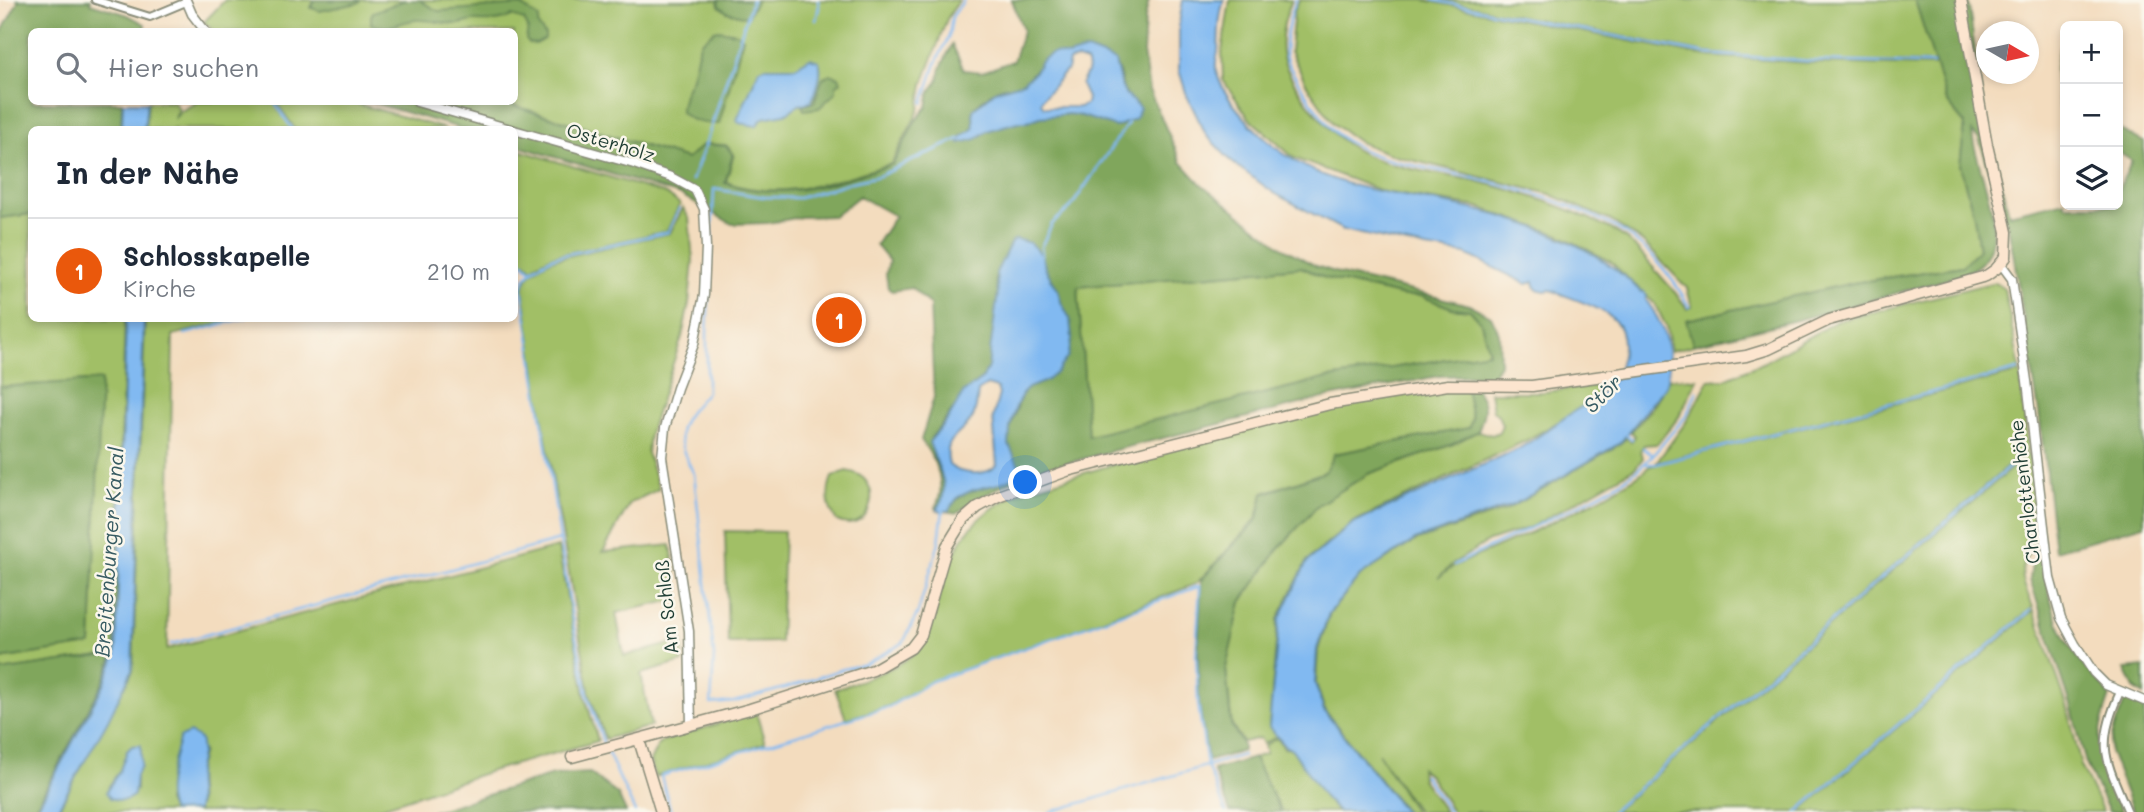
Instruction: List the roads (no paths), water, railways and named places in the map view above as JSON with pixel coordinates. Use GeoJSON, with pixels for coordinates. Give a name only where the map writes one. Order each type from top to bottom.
{"type":"FeatureCollection","features":[{"type":"Feature","properties":{"kind":"main road"},"geometry":{"type":"LineString","coordinates":[[572,757],[856,676],[897,658],[917,643],[921,635],[947,546],[956,528],[972,512],[998,496],[1067,471],[1330,404],[1448,384],[1532,386],[1675,368],[1756,354],[1829,320],[1986,276],[2001,264],[2007,254],[2007,232],[1987,145],[1961,0]]}},
{"type":"Feature","properties":{"kind":"main road"},"geometry":{"type":"LineString","coordinates":[[639,740],[661,812]]}},
{"type":"Feature","properties":{"kind":"street"},"geometry":{"type":"LineString","coordinates":[[95,0],[150,17],[186,1],[203,28]]}},
{"type":"Feature","properties":{"kind":"street","name":"Osterholz"},"geometry":{"type":"LineString","coordinates":[[427,105],[500,126]]}},
{"type":"Feature","properties":{"kind":"street","name":"Osterholz"},"geometry":{"type":"LineString","coordinates":[[518,131],[635,164],[671,177],[695,190]]}},
{"type":"Feature","properties":{"kind":"street","name":"Am Schloß"},"geometry":{"type":"LineString","coordinates":[[691,725],[689,631],[662,457],[666,428],[677,388],[694,344],[704,295],[704,209],[695,190]]}},
{"type":"Feature","properties":{"kind":"street","name":"Charlottenhöhe"},"geometry":{"type":"LineString","coordinates":[[2001,264],[2012,279],[2050,578],[2061,618],[2094,673],[2105,685],[2144,701]]}},
{"type":"Feature","properties":{"kind":"street"},"geometry":{"type":"LineString","coordinates":[[2122,693],[2107,730],[2104,746],[2106,761],[2128,812]]}},
{"type":"Feature","properties":{"kind":"water","name":"Stör"},"geometry":{"type":"Polygon","coordinates":[[[1183,0],[1224,0],[1217,74],[1238,110],[1267,141],[1297,162],[1329,177],[1362,188],[1507,218],[1579,246],[1612,267],[1647,295],[1646,300],[1658,319],[1666,340],[1669,363],[1666,386],[1620,443],[1513,505],[1415,540],[1360,576],[1329,613],[1317,649],[1315,683],[1324,711],[1405,812],[1338,812],[1324,797],[1292,749],[1286,747],[1269,727],[1279,620],[1307,562],[1353,523],[1518,449],[1600,395],[1619,367],[1622,337],[1614,320],[1601,311],[1551,290],[1536,289],[1534,282],[1527,284],[1466,254],[1343,230],[1274,193],[1233,163],[1206,135],[1187,96],[1179,70],[1179,23],[1183,0]]]}},
{"type":"Feature","properties":{"kind":"water"},"geometry":{"type":"Polygon","coordinates":[[[1087,50],[1115,61],[1125,94],[1140,108],[1135,119],[1116,127],[1069,114],[1040,117],[987,131],[976,139],[960,143],[959,139],[973,128],[973,110],[995,91],[1023,82],[1034,73],[1041,61],[1051,54],[1068,56],[1087,50]],[[1077,59],[1069,61],[1067,70],[1042,99],[1044,107],[1081,107],[1086,104],[1087,98],[1081,85],[1087,71],[1086,62],[1077,59]]]}},
{"type":"Feature","properties":{"kind":"water"},"geometry":{"type":"Polygon","coordinates":[[[810,58],[819,61],[820,71],[811,102],[799,105],[785,114],[763,118],[756,126],[739,123],[737,120],[759,70],[764,67],[795,67],[810,58]]]}},
{"type":"Feature","properties":{"kind":"water"},"geometry":{"type":"Polygon","coordinates":[[[123,105],[147,105],[144,126],[122,126],[123,105]]]}},
{"type":"Feature","properties":{"kind":"water"},"geometry":{"type":"Polygon","coordinates":[[[1016,239],[1030,243],[1042,255],[1045,268],[1070,319],[1072,339],[1068,356],[1057,372],[1046,381],[1028,388],[1016,406],[1009,445],[1019,466],[1018,470],[1011,478],[998,484],[958,497],[948,511],[937,510],[942,501],[944,484],[929,442],[948,419],[964,392],[983,378],[988,367],[998,293],[996,273],[1011,242],[1016,239]],[[987,385],[978,391],[972,419],[950,443],[949,465],[954,468],[967,473],[980,473],[997,465],[993,417],[999,394],[997,388],[987,385]]]}},
{"type":"Feature","properties":{"kind":"water"},"geometry":{"type":"Polygon","coordinates":[[[126,322],[144,322],[132,671],[108,720],[56,812],[35,812],[104,684],[116,654],[126,322]]]}},
{"type":"Feature","properties":{"kind":"water"},"geometry":{"type":"Polygon","coordinates":[[[190,733],[200,739],[201,745],[197,811],[172,812],[168,795],[170,775],[180,737],[190,733]]]}},
{"type":"Feature","properties":{"kind":"water"},"geometry":{"type":"Polygon","coordinates":[[[141,745],[141,766],[136,775],[134,795],[123,800],[110,798],[106,792],[120,770],[127,751],[132,746],[141,745]]]}},
{"type":"Feature","properties":{"kind":"waterway"},"geometry":{"type":"LineString","coordinates":[[692,180],[752,0]]}},
{"type":"Feature","properties":{"kind":"waterway"},"geometry":{"type":"LineString","coordinates":[[816,20],[818,0]]}},
{"type":"Feature","properties":{"kind":"waterway"},"geometry":{"type":"LineString","coordinates":[[923,103],[936,63],[949,36],[952,17],[964,0]]}},
{"type":"Feature","properties":{"kind":"waterway"},"geometry":{"type":"LineString","coordinates":[[1296,0],[1287,32],[1287,60],[1306,94],[1338,135],[1365,151],[1389,159],[1513,188],[1594,216],[1625,233],[1646,250],[1666,272],[1689,307]]}},
{"type":"Feature","properties":{"kind":"waterway"},"geometry":{"type":"LineString","coordinates":[[1433,0],[1706,54],[1811,61],[1933,64]]}},
{"type":"Feature","properties":{"kind":"waterway"},"geometry":{"type":"LineString","coordinates":[[276,105],[290,126]]}},
{"type":"Feature","properties":{"kind":"waterway"},"geometry":{"type":"LineString","coordinates":[[1042,255],[1041,247],[1052,224],[1071,207],[1128,123]]}},
{"type":"Feature","properties":{"kind":"waterway"},"geometry":{"type":"LineString","coordinates":[[943,510],[939,542],[918,612],[903,643],[865,664],[734,702],[711,704],[714,656],[694,474],[680,438],[683,422],[707,392],[714,189],[764,197],[799,198],[879,176],[959,139]]}},
{"type":"Feature","properties":{"kind":"waterway"},"geometry":{"type":"LineString","coordinates":[[604,745],[588,696],[572,618],[522,289],[529,273],[554,257],[668,232],[679,209]]}},
{"type":"Feature","properties":{"kind":"waterway"},"geometry":{"type":"LineString","coordinates":[[518,264],[524,263],[532,271]]}},
{"type":"Feature","properties":{"kind":"waterway"},"geometry":{"type":"LineString","coordinates":[[185,334],[231,322]]}},
{"type":"Feature","properties":{"kind":"waterway"},"geometry":{"type":"LineString","coordinates":[[1646,464],[1656,464],[2018,370]]}},
{"type":"Feature","properties":{"kind":"waterway"},"geometry":{"type":"LineString","coordinates":[[1643,448],[1653,455],[1686,416],[1697,391]]}},
{"type":"Feature","properties":{"kind":"waterway"},"geometry":{"type":"LineString","coordinates":[[1624,432],[1632,439]]}},
{"type":"Feature","properties":{"kind":"waterway"},"geometry":{"type":"LineString","coordinates":[[1454,565],[1611,488],[1653,455]]}},
{"type":"Feature","properties":{"kind":"waterway"},"geometry":{"type":"LineString","coordinates":[[1611,812],[2013,464]]}},
{"type":"Feature","properties":{"kind":"waterway"},"geometry":{"type":"LineString","coordinates":[[171,644],[560,540]]}},
{"type":"Feature","properties":{"kind":"waterway"},"geometry":{"type":"LineString","coordinates":[[671,812],[661,776],[889,707],[932,681],[1200,586],[1196,655],[1198,704],[1207,766],[1226,812]]}},
{"type":"Feature","properties":{"kind":"waterway"},"geometry":{"type":"LineString","coordinates":[[1797,812],[2031,610]]}},
{"type":"Feature","properties":{"kind":"waterway"},"geometry":{"type":"LineString","coordinates":[[607,751],[635,812]]}},
{"type":"Feature","properties":{"kind":"waterway"},"geometry":{"type":"LineString","coordinates":[[1050,812],[1243,755]]}},
{"type":"Feature","properties":{"kind":"waterway"},"geometry":{"type":"LineString","coordinates":[[1424,775],[1449,812]]}},
{"type":"Feature","properties":{"kind":"place","name":"Schlosskapelle"},"geometry":{"type":"Point","coordinates":[839,320]}},
{"type":"Feature","properties":{"kind":"water label","name":"Breitenburger Kanal"},"geometry":{"type":"Point","coordinates":[108,552]}}]}
